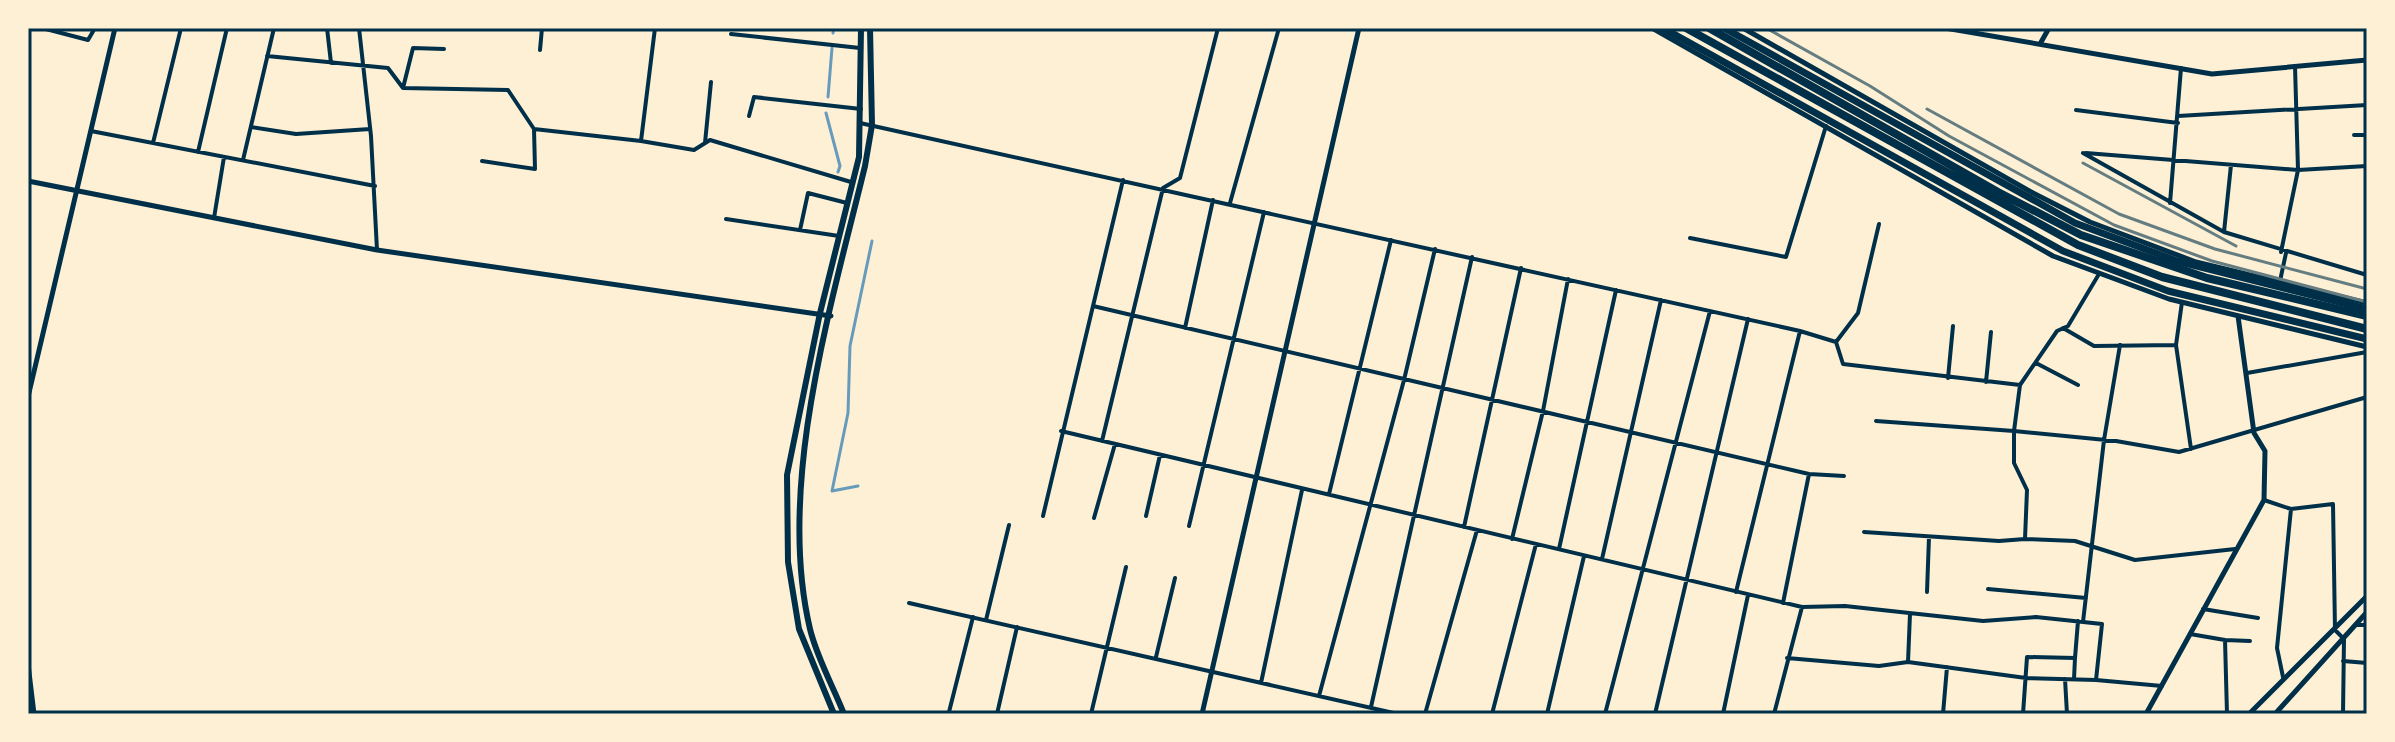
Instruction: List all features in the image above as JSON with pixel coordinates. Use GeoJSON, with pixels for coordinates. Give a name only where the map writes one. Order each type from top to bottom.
{"type":"FeatureCollection","features":[{"type":"Feature","properties":{"kind":"highway"},"geometry":{"type":"LineString","coordinates":[[1663,28],[2063,251],[2168,291],[2367,339]]}},
{"type":"Feature","properties":{"kind":"highway"},"geometry":{"type":"LineString","coordinates":[[1686,28],[2078,245],[2162,277],[2367,329]]}},
{"type":"Feature","properties":{"kind":"highway"},"geometry":{"type":"LineString","coordinates":[[1709,28],[1998,192],[2081,235],[2207,278],[2367,316]]}},
{"type":"Feature","properties":{"kind":"highway"},"geometry":{"type":"LineString","coordinates":[[1724,28],[2075,223],[2177,261],[2367,306]]}},
{"type":"Feature","properties":{"kind":"main road"},"geometry":{"type":"LineString","coordinates":[[834,714],[799,629],[788,562],[787,475],[820,313],[854,182],[861,109],[861,28]]}},
{"type":"Feature","properties":{"kind":"main road"},"geometry":{"type":"LineString","coordinates":[[844,714],[810,631],[800,567],[800,465],[872,125],[870,28]]}},
{"type":"Feature","properties":{"kind":"street"},"geometry":{"type":"LineString","coordinates":[[42,28],[88,40],[95,28]]}},
{"type":"Feature","properties":{"kind":"street"},"geometry":{"type":"LineString","coordinates":[[28,397],[115,28]]}},
{"type":"Feature","properties":{"kind":"street"},"geometry":{"type":"LineString","coordinates":[[153,143],[181,28]]}},
{"type":"Feature","properties":{"kind":"street"},"geometry":{"type":"LineString","coordinates":[[198,152],[227,28]]}},
{"type":"Feature","properties":{"kind":"street"},"geometry":{"type":"LineString","coordinates":[[243,160],[274,28]]}},
{"type":"Feature","properties":{"kind":"street"},"geometry":{"type":"LineString","coordinates":[[327,28],[331,63]]}},
{"type":"Feature","properties":{"kind":"street"},"geometry":{"type":"LineString","coordinates":[[359,28],[375,186],[377,250]]}},
{"type":"Feature","properties":{"kind":"street"},"geometry":{"type":"LineString","coordinates":[[540,50],[542,28]]}},
{"type":"Feature","properties":{"kind":"street"},"geometry":{"type":"LineString","coordinates":[[641,141],[655,28]]}},
{"type":"Feature","properties":{"kind":"street"},"geometry":{"type":"LineString","coordinates":[[1102,441],[1163,188],[1180,178],[1218,28]]}},
{"type":"Feature","properties":{"kind":"street"},"geometry":{"type":"LineString","coordinates":[[1230,203],[1279,28]]}},
{"type":"Feature","properties":{"kind":"street"},"geometry":{"type":"LineString","coordinates":[[1202,714],[1359,28]]}},
{"type":"Feature","properties":{"kind":"street"},"geometry":{"type":"LineString","coordinates":[[1652,28],[2053,256],[2182,302],[2367,350]]}},
{"type":"Feature","properties":{"kind":"street"},"geometry":{"type":"LineString","coordinates":[[1743,28],[2033,193],[2090,222],[2196,262],[2280,281],[2367,306]]}},
{"type":"Feature","properties":{"kind":"street"},"geometry":{"type":"LineString","coordinates":[[1945,28],[2212,74],[2367,60]]}},
{"type":"Feature","properties":{"kind":"street"},"geometry":{"type":"LineString","coordinates":[[2040,44],[2049,28]]}},
{"type":"Feature","properties":{"kind":"street"},"geometry":{"type":"LineString","coordinates":[[731,34],[861,48]]}},
{"type":"Feature","properties":{"kind":"street"},"geometry":{"type":"LineString","coordinates":[[403,88],[413,48],[444,49]]}},
{"type":"Feature","properties":{"kind":"street"},"geometry":{"type":"LineString","coordinates":[[267,56],[388,68],[403,88]]}},
{"type":"Feature","properties":{"kind":"street"},"geometry":{"type":"LineString","coordinates":[[2280,281],[2298,170],[2295,66]]}},
{"type":"Feature","properties":{"kind":"street"},"geometry":{"type":"LineString","coordinates":[[2170,203],[2181,68]]}},
{"type":"Feature","properties":{"kind":"street"},"geometry":{"type":"LineString","coordinates":[[705,143],[711,82]]}},
{"type":"Feature","properties":{"kind":"street"},"geometry":{"type":"LineString","coordinates":[[403,88],[508,90],[534,129],[535,169],[482,161]]}},
{"type":"Feature","properties":{"kind":"street"},"geometry":{"type":"LineString","coordinates":[[749,116],[754,97],[861,109]]}},
{"type":"Feature","properties":{"kind":"street"},"geometry":{"type":"LineString","coordinates":[[2178,116],[2367,105]]}},
{"type":"Feature","properties":{"kind":"street"},"geometry":{"type":"LineString","coordinates":[[2076,110],[2178,123]]}},
{"type":"Feature","properties":{"kind":"street"},"geometry":{"type":"LineString","coordinates":[[860,123],[1472,257],[1800,331],[1836,342]]}},
{"type":"Feature","properties":{"kind":"street"},"geometry":{"type":"LineString","coordinates":[[1690,238],[1786,257],[1826,126]]}},
{"type":"Feature","properties":{"kind":"street"},"geometry":{"type":"LineString","coordinates":[[251,127],[296,134],[370,129]]}},
{"type":"Feature","properties":{"kind":"street"},"geometry":{"type":"LineString","coordinates":[[534,129],[694,150],[710,140],[854,182]]}},
{"type":"Feature","properties":{"kind":"street"},"geometry":{"type":"LineString","coordinates":[[91,131],[375,186]]}},
{"type":"Feature","properties":{"kind":"street"},"geometry":{"type":"LineString","coordinates":[[2354,135],[2367,135]]}},
{"type":"Feature","properties":{"kind":"street"},"geometry":{"type":"LineString","coordinates":[[2367,166],[2298,170],[2083,153],[2224,232],[2284,253],[2367,275]]}},
{"type":"Feature","properties":{"kind":"street"},"geometry":{"type":"LineString","coordinates":[[214,218],[224,157]]}},
{"type":"Feature","properties":{"kind":"street"},"geometry":{"type":"LineString","coordinates":[[2224,232],[2231,165]]}},
{"type":"Feature","properties":{"kind":"street"},"geometry":{"type":"LineString","coordinates":[[1043,516],[1123,179]]}},
{"type":"Feature","properties":{"kind":"street"},"geometry":{"type":"LineString","coordinates":[[28,181],[377,250],[831,316]]}},
{"type":"Feature","properties":{"kind":"street"},"geometry":{"type":"LineString","coordinates":[[800,230],[808,193],[848,203]]}},
{"type":"Feature","properties":{"kind":"street"},"geometry":{"type":"LineString","coordinates":[[1185,328],[1213,200]]}},
{"type":"Feature","properties":{"kind":"street"},"geometry":{"type":"LineString","coordinates":[[1189,526],[1264,212]]}},
{"type":"Feature","properties":{"kind":"street"},"geometry":{"type":"LineString","coordinates":[[726,219],[839,236]]}},
{"type":"Feature","properties":{"kind":"street"},"geometry":{"type":"LineString","coordinates":[[1836,342],[1858,313],[1879,224]]}},
{"type":"Feature","properties":{"kind":"street"},"geometry":{"type":"LineString","coordinates":[[1329,494],[1391,239]]}},
{"type":"Feature","properties":{"kind":"street"},"geometry":{"type":"LineString","coordinates":[[1319,696],[1404,380],[1435,249]]}},
{"type":"Feature","properties":{"kind":"street"},"geometry":{"type":"LineString","coordinates":[[1370,707],[1472,257]]}},
{"type":"Feature","properties":{"kind":"street"},"geometry":{"type":"LineString","coordinates":[[1464,527],[1521,268]]}},
{"type":"Feature","properties":{"kind":"street"},"geometry":{"type":"LineString","coordinates":[[2025,539],[2027,490],[2014,463],[2014,431],[2020,385],[2084,302],[2099,274]]}},
{"type":"Feature","properties":{"kind":"street"},"geometry":{"type":"LineString","coordinates":[[1512,539],[1543,411],[1568,279]]}},
{"type":"Feature","properties":{"kind":"street"},"geometry":{"type":"LineString","coordinates":[[1559,549],[1616,290]]}},
{"type":"Feature","properties":{"kind":"street"},"geometry":{"type":"LineString","coordinates":[[1602,559],[1661,300]]}},
{"type":"Feature","properties":{"kind":"street"},"geometry":{"type":"LineString","coordinates":[[2182,302],[2176,345],[2191,449]]}},
{"type":"Feature","properties":{"kind":"street"},"geometry":{"type":"LineString","coordinates":[[1093,306],[1809,474],[1844,476]]}},
{"type":"Feature","properties":{"kind":"street"},"geometry":{"type":"LineString","coordinates":[[1605,714],[1710,311]]}},
{"type":"Feature","properties":{"kind":"street"},"geometry":{"type":"LineString","coordinates":[[2146,714],[2264,500],[2265,451],[2254,433],[2238,316]]}},
{"type":"Feature","properties":{"kind":"street"},"geometry":{"type":"LineString","coordinates":[[1655,714],[1748,319]]}},
{"type":"Feature","properties":{"kind":"street"},"geometry":{"type":"LineString","coordinates":[[1948,378],[1953,326]]}},
{"type":"Feature","properties":{"kind":"street"},"geometry":{"type":"LineString","coordinates":[[2063,328],[2094,346],[2176,345]]}},
{"type":"Feature","properties":{"kind":"street"},"geometry":{"type":"LineString","coordinates":[[1736,592],[1800,331]]}},
{"type":"Feature","properties":{"kind":"street"},"geometry":{"type":"LineString","coordinates":[[1986,382],[1991,332]]}},
{"type":"Feature","properties":{"kind":"street"},"geometry":{"type":"LineString","coordinates":[[1836,342],[1843,364],[2020,385]]}},
{"type":"Feature","properties":{"kind":"street"},"geometry":{"type":"LineString","coordinates":[[2074,680],[2104,440],[2120,345]]}},
{"type":"Feature","properties":{"kind":"street"},"geometry":{"type":"LineString","coordinates":[[2247,373],[2367,350]]}},
{"type":"Feature","properties":{"kind":"street"},"geometry":{"type":"LineString","coordinates":[[2036,363],[2078,385]]}},
{"type":"Feature","properties":{"kind":"street"},"geometry":{"type":"LineString","coordinates":[[1876,421],[2104,440],[2179,452],[2254,433],[2367,397]]}},
{"type":"Feature","properties":{"kind":"street"},"geometry":{"type":"LineString","coordinates":[[1061,431],[1802,607],[1845,606],[1983,621],[2036,617],[2102,624],[2096,680]]}},
{"type":"Feature","properties":{"kind":"street"},"geometry":{"type":"LineString","coordinates":[[1094,518],[1115,444]]}},
{"type":"Feature","properties":{"kind":"street"},"geometry":{"type":"LineString","coordinates":[[1146,516],[1160,455]]}},
{"type":"Feature","properties":{"kind":"street"},"geometry":{"type":"LineString","coordinates":[[1783,603],[1809,474]]}},
{"type":"Feature","properties":{"kind":"street"},"geometry":{"type":"LineString","coordinates":[[1261,683],[1303,489]]}},
{"type":"Feature","properties":{"kind":"street"},"geometry":{"type":"LineString","coordinates":[[2264,500],[2291,509],[2333,504],[2335,630],[2344,639],[2343,714]]}},
{"type":"Feature","properties":{"kind":"street"},"geometry":{"type":"LineString","coordinates":[[2283,677],[2277,648],[2291,509]]}},
{"type":"Feature","properties":{"kind":"street"},"geometry":{"type":"LineString","coordinates":[[986,620],[1009,525]]}},
{"type":"Feature","properties":{"kind":"street"},"geometry":{"type":"LineString","coordinates":[[1425,714],[1477,530]]}},
{"type":"Feature","properties":{"kind":"street"},"geometry":{"type":"LineString","coordinates":[[1864,532],[1999,541],[2075,541],[2135,560],[2235,549]]}},
{"type":"Feature","properties":{"kind":"street"},"geometry":{"type":"LineString","coordinates":[[1927,592],[1929,537]]}},
{"type":"Feature","properties":{"kind":"street"},"geometry":{"type":"LineString","coordinates":[[1492,714],[1536,544]]}},
{"type":"Feature","properties":{"kind":"street"},"geometry":{"type":"LineString","coordinates":[[1547,714],[1584,556]]}},
{"type":"Feature","properties":{"kind":"street"},"geometry":{"type":"LineString","coordinates":[[1091,714],[1126,567]]}},
{"type":"Feature","properties":{"kind":"street"},"geometry":{"type":"LineString","coordinates":[[1156,658],[1175,578]]}},
{"type":"Feature","properties":{"kind":"street"},"geometry":{"type":"LineString","coordinates":[[1988,589],[2086,598]]}},
{"type":"Feature","properties":{"kind":"street"},"geometry":{"type":"LineString","coordinates":[[1723,714],[1748,595]]}},
{"type":"Feature","properties":{"kind":"street"},"geometry":{"type":"LineString","coordinates":[[2249,714],[2367,596]]}},
{"type":"Feature","properties":{"kind":"street"},"geometry":{"type":"LineString","coordinates":[[909,603],[1398,714]]}},
{"type":"Feature","properties":{"kind":"street"},"geometry":{"type":"LineString","coordinates":[[1774,714],[1802,607]]}},
{"type":"Feature","properties":{"kind":"street"},"geometry":{"type":"LineString","coordinates":[[2203,609],[2258,618]]}},
{"type":"Feature","properties":{"kind":"street"},"geometry":{"type":"LineString","coordinates":[[2275,714],[2367,612]]}},
{"type":"Feature","properties":{"kind":"street"},"geometry":{"type":"LineString","coordinates":[[1908,662],[1910,614]]}},
{"type":"Feature","properties":{"kind":"street"},"geometry":{"type":"LineString","coordinates":[[949,712],[973,617]]}},
{"type":"Feature","properties":{"kind":"street"},"geometry":{"type":"LineString","coordinates":[[2354,625],[2367,625]]}},
{"type":"Feature","properties":{"kind":"street"},"geometry":{"type":"LineString","coordinates":[[997,714],[1017,627]]}},
{"type":"Feature","properties":{"kind":"street"},"geometry":{"type":"LineString","coordinates":[[2190,634],[2250,641]]}},
{"type":"Feature","properties":{"kind":"street"},"geometry":{"type":"LineString","coordinates":[[2225,640],[2227,714]]}},
{"type":"Feature","properties":{"kind":"street"},"geometry":{"type":"LineString","coordinates":[[2023,714],[2027,657],[2075,658]]}},
{"type":"Feature","properties":{"kind":"street"},"geometry":{"type":"LineString","coordinates":[[1787,658],[1879,666],[1908,662],[2026,678],[2162,686]]}},
{"type":"Feature","properties":{"kind":"street"},"geometry":{"type":"LineString","coordinates":[[2343,661],[2367,663]]}},
{"type":"Feature","properties":{"kind":"street"},"geometry":{"type":"LineString","coordinates":[[28,664],[34,714]]}},
{"type":"Feature","properties":{"kind":"street"},"geometry":{"type":"LineString","coordinates":[[1943,714],[1947,667]]}},
{"type":"Feature","properties":{"kind":"street"},"geometry":{"type":"LineString","coordinates":[[2065,679],[2067,714]]}},
{"type":"Feature","properties":{"kind":"waterway"},"geometry":{"type":"LineString","coordinates":[[833,33],[834,28]]}},
{"type":"Feature","properties":{"kind":"waterway"},"geometry":{"type":"LineString","coordinates":[[828,97],[832,48]]}},
{"type":"Feature","properties":{"kind":"waterway"},"geometry":{"type":"LineString","coordinates":[[826,113],[840,166],[838,172]]}},
{"type":"Feature","properties":{"kind":"waterway"},"geometry":{"type":"LineString","coordinates":[[858,486],[832,491],[848,413],[850,346],[872,241]]}},
{"type":"Feature","properties":{"kind":"railway"},"geometry":{"type":"LineString","coordinates":[[1766,28],[1870,86],[1949,136],[2114,225],[2212,261],[2367,302]]}},
{"type":"Feature","properties":{"kind":"railway"},"geometry":{"type":"LineString","coordinates":[[1927,109],[2119,214],[2215,249],[2367,289]]}},
{"type":"Feature","properties":{"kind":"railway"},"geometry":{"type":"LineString","coordinates":[[2083,163],[2236,246]]}}]}
